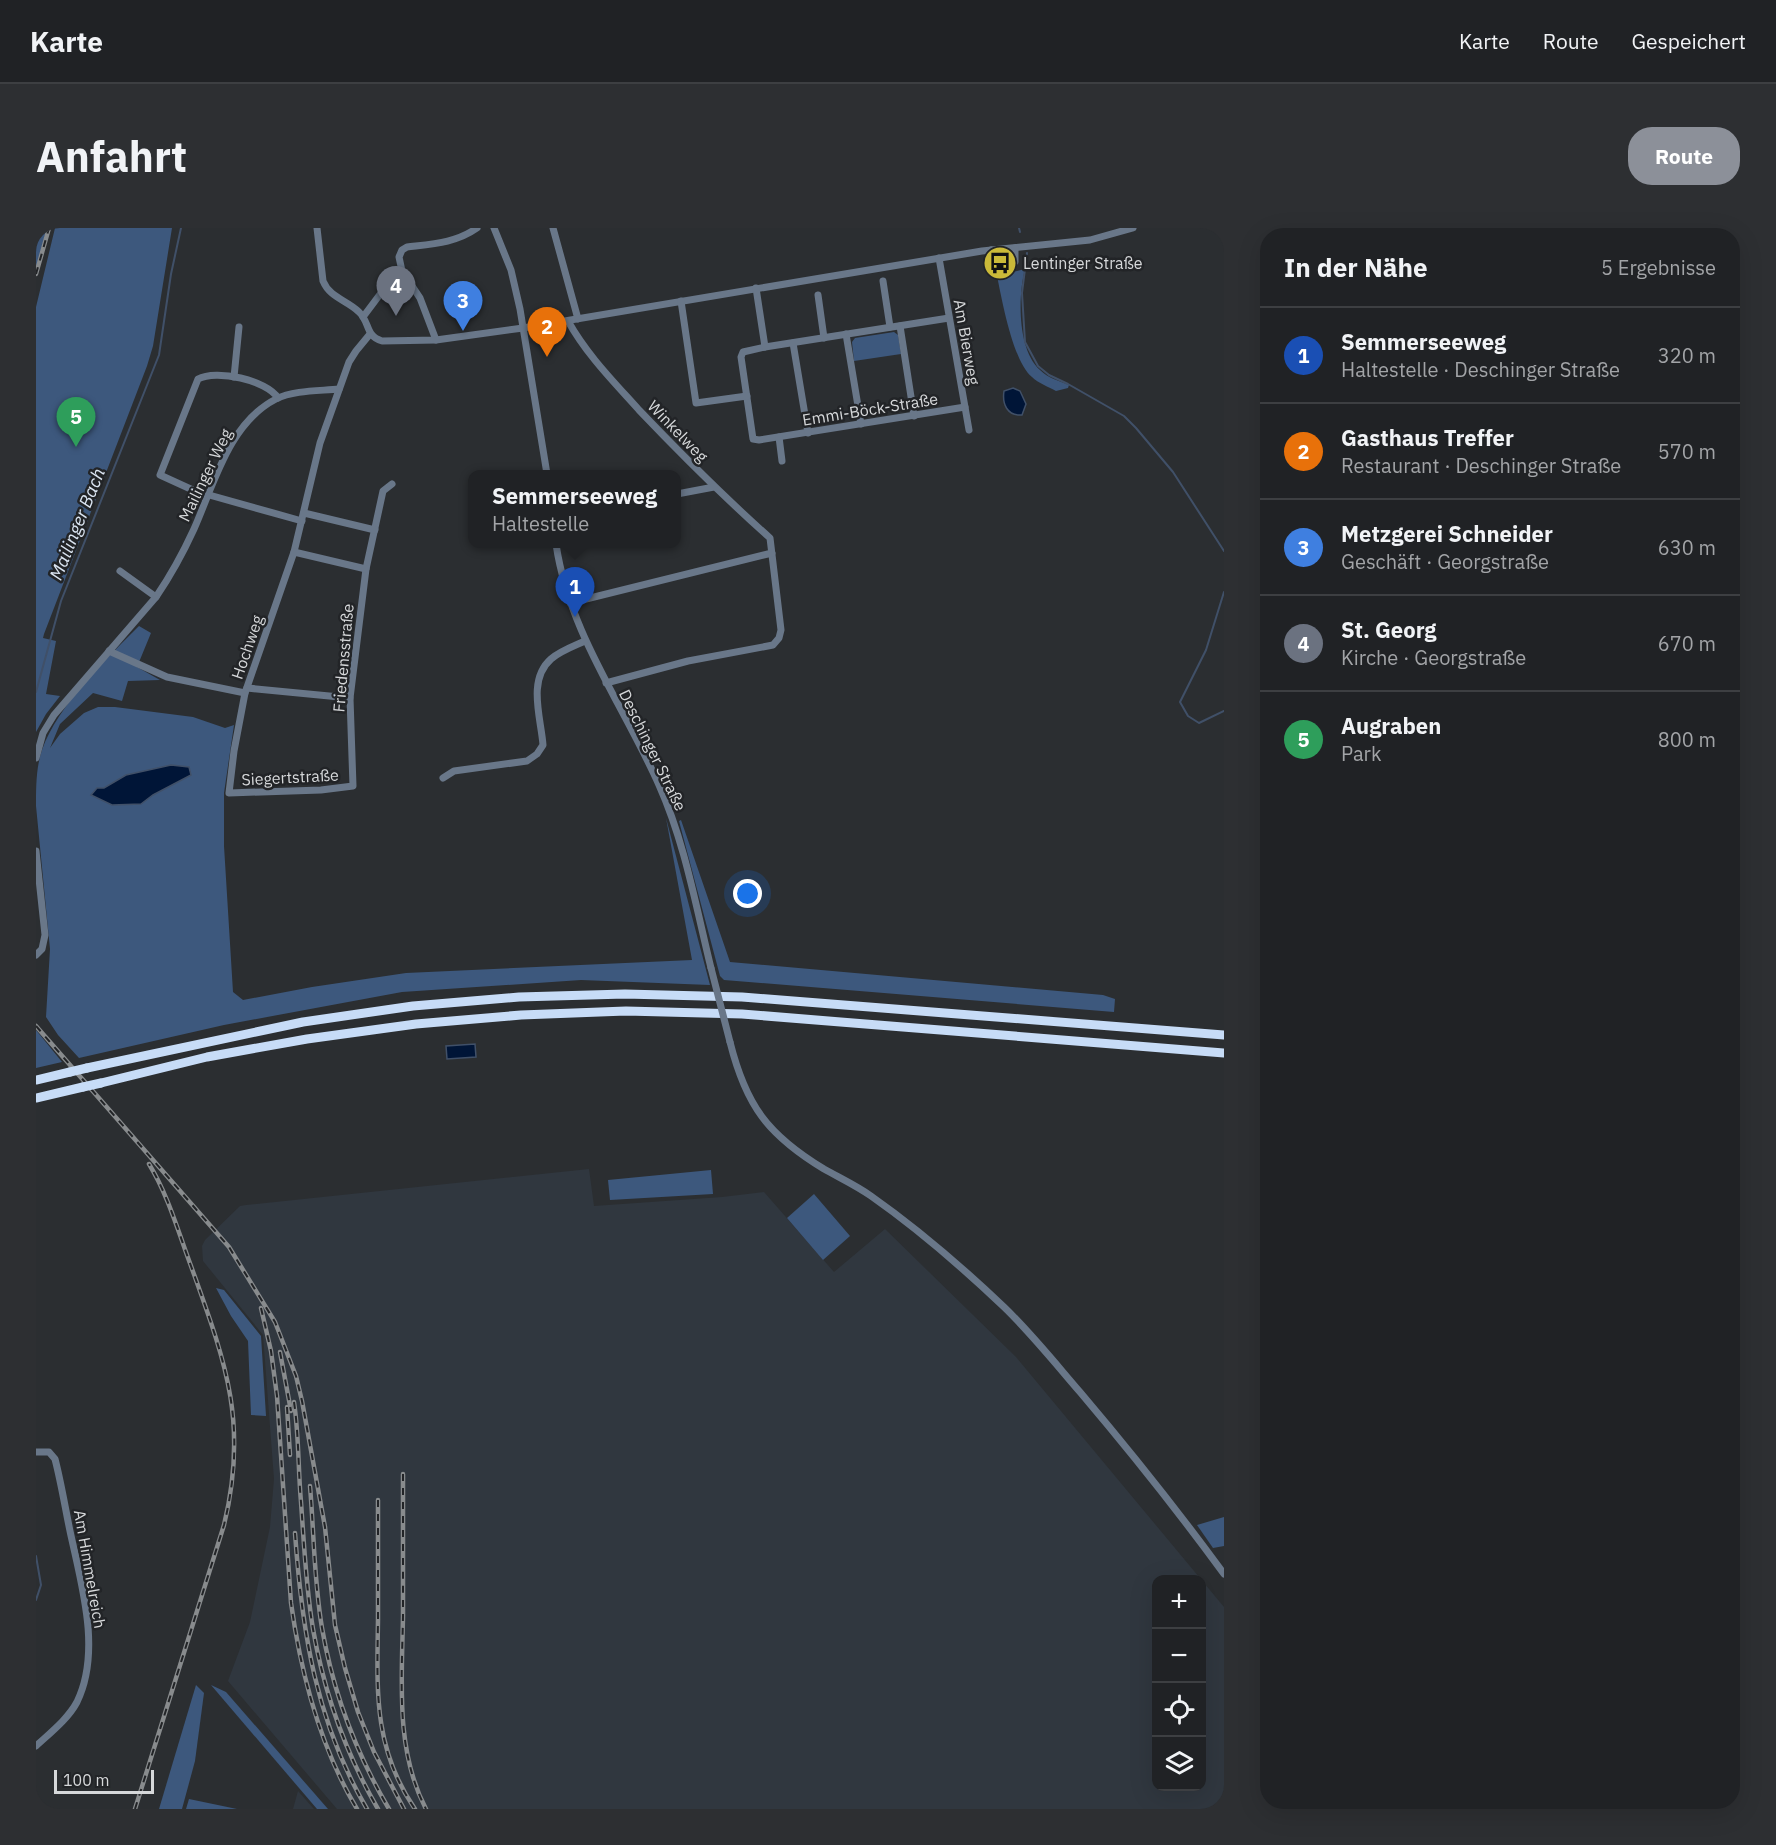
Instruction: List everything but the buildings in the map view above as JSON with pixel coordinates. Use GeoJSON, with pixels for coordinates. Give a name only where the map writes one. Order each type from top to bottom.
{"type":"FeatureCollection","features":[{"type":"Feature","properties":{"kind":"highway"},"geometry":{"type":"LineString","coordinates":[[36,1080],[303,1022],[402,1008],[519,997],[625,994],[742,997],[1224,1035]]}},
{"type":"Feature","properties":{"kind":"highway"},"geometry":{"type":"LineString","coordinates":[[36,1098],[207,1058],[307,1039],[416,1024],[521,1015],[626,1011],[741,1014],[1224,1053]]}},
{"type":"Feature","properties":{"kind":"street"},"geometry":{"type":"LineString","coordinates":[[317,228],[323,281],[326,288],[332,295],[359,311],[370,334],[375,339],[382,340],[436,340],[523,328],[939,258],[1090,240],[1133,228]]}},
{"type":"Feature","properties":{"kind":"street"},"geometry":{"type":"LineString","coordinates":[[436,340],[420,298],[402,271],[399,257],[402,250],[407,247],[440,243],[463,237],[477,228]]}},
{"type":"Feature","properties":{"kind":"street"},"geometry":{"type":"LineString","coordinates":[[494,228],[511,270],[546,470]]}},
{"type":"Feature","properties":{"kind":"street"},"geometry":{"type":"LineString","coordinates":[[553,228],[578,319]]}},
{"type":"Feature","properties":{"kind":"street"},"geometry":{"type":"LineString","coordinates":[[991,250],[996,260],[1008,267],[1015,262],[1015,248]]}},
{"type":"Feature","properties":{"kind":"street","name":"Am Bierweg"},"geometry":{"type":"LineString","coordinates":[[939,258],[969,430]]}},
{"type":"Feature","properties":{"kind":"street"},"geometry":{"type":"LineString","coordinates":[[363,317],[384,289],[402,271]]}},
{"type":"Feature","properties":{"kind":"street"},"geometry":{"type":"LineString","coordinates":[[883,281],[890,327]]}},
{"type":"Feature","properties":{"kind":"street"},"geometry":{"type":"LineString","coordinates":[[756,288],[765,347],[949,318]]}},
{"type":"Feature","properties":{"kind":"street"},"geometry":{"type":"LineString","coordinates":[[818,295],[824,338]]}},
{"type":"Feature","properties":{"kind":"street"},"geometry":{"type":"LineString","coordinates":[[681,301],[696,403],[747,396]]}},
{"type":"Feature","properties":{"kind":"street","name":"Winkelweg"},"geometry":{"type":"LineString","coordinates":[[568,321],[593,360],[714,487],[770,538],[772,553]]}},
{"type":"Feature","properties":{"kind":"street"},"geometry":{"type":"LineString","coordinates":[[900,326],[914,416]]}},
{"type":"Feature","properties":{"kind":"street"},"geometry":{"type":"LineString","coordinates":[[234,377],[239,327]]}},
{"type":"Feature","properties":{"kind":"street","name":"Hochweg"},"geometry":{"type":"LineString","coordinates":[[229,793],[234,751],[246,691],[294,552],[320,443],[352,357],[370,334]]}},
{"type":"Feature","properties":{"kind":"street"},"geometry":{"type":"LineString","coordinates":[[846,334],[861,424]]}},
{"type":"Feature","properties":{"kind":"street"},"geometry":{"type":"LineString","coordinates":[[794,343],[808,433]]}},
{"type":"Feature","properties":{"kind":"street","name":"Emmi-Böck-Straße"},"geometry":{"type":"LineString","coordinates":[[765,347],[743,352],[741,357],[753,439],[808,433],[965,408]]}},
{"type":"Feature","properties":{"kind":"street"},"geometry":{"type":"LineString","coordinates":[[278,398],[259,383],[234,377],[203,377],[198,380],[160,475],[195,491],[302,521]]}},
{"type":"Feature","properties":{"kind":"street","name":"Mailinger Weg"},"geometry":{"type":"LineString","coordinates":[[36,758],[43,733],[54,715],[156,597],[182,554],[224,459],[240,432],[257,411],[278,398],[306,392],[339,389]]}},
{"type":"Feature","properties":{"kind":"street"},"geometry":{"type":"LineString","coordinates":[[778,437],[782,461]]}},
{"type":"Feature","properties":{"kind":"street","name":"Friedensstraße"},"geometry":{"type":"LineString","coordinates":[[353,786],[350,698],[366,569],[383,491],[392,484]]}},
{"type":"Feature","properties":{"kind":"street"},"geometry":{"type":"LineString","coordinates":[[681,493],[714,487]]}},
{"type":"Feature","properties":{"kind":"street"},"geometry":{"type":"LineString","coordinates":[[304,513],[375,530]]}},
{"type":"Feature","properties":{"kind":"street","name":"Deschinger Straße"},"geometry":{"type":"LineString","coordinates":[[557,548],[570,603],[585,641],[656,778],[670,812],[681,844],[736,1068],[746,1093],[758,1113],[791,1148],[870,1195],[896,1214],[1005,1308],[1041,1346],[1118,1436],[1168,1497],[1224,1574]]}},
{"type":"Feature","properties":{"kind":"street"},"geometry":{"type":"LineString","coordinates":[[294,552],[366,569]]}},
{"type":"Feature","properties":{"kind":"street"},"geometry":{"type":"LineString","coordinates":[[570,603],[772,553],[781,630],[779,638],[773,645],[688,661],[606,684]]}},
{"type":"Feature","properties":{"kind":"street"},"geometry":{"type":"LineString","coordinates":[[120,571],[156,597]]}},
{"type":"Feature","properties":{"kind":"street"},"geometry":{"type":"LineString","coordinates":[[443,778],[454,771],[518,763],[532,759],[543,745],[537,693],[538,681],[543,669],[555,656],[585,641]]}},
{"type":"Feature","properties":{"kind":"street"},"geometry":{"type":"LineString","coordinates":[[109,651],[167,677],[246,691],[350,698]]}},
{"type":"Feature","properties":{"kind":"street","name":"Siegertstraße"},"geometry":{"type":"LineString","coordinates":[[229,793],[321,790],[353,786]]}},
{"type":"Feature","properties":{"kind":"street"},"geometry":{"type":"LineString","coordinates":[[36,851],[45,935],[42,949],[36,955]]}},
{"type":"Feature","properties":{"kind":"street","name":"Am Himmelreich"},"geometry":{"type":"LineString","coordinates":[[36,1452],[52,1454],[57,1466],[84,1595],[88,1641],[83,1682],[76,1702],[66,1716],[36,1746]]}},
{"type":"Feature","properties":{"kind":"shaded area"},"geometry":{"type":"Polygon","coordinates":[[[40,228],[47,228],[36,269],[36,241],[40,228]]]}},
{"type":"Feature","properties":{"kind":"shaded area"},"geometry":{"type":"Polygon","coordinates":[[[55,228],[172,228],[153,346],[147,366],[44,634],[43,638],[56,641],[46,694],[60,696],[36,732],[36,307],[55,228]]]}},
{"type":"Feature","properties":{"kind":"shaded area"},"geometry":{"type":"Polygon","coordinates":[[[1025,269],[1021,293],[1021,322],[1027,349],[1032,361],[1040,370],[1069,385],[1068,388],[1056,391],[1034,379],[1025,369],[1014,345],[997,276],[1025,269]]]}},
{"type":"Feature","properties":{"kind":"shaded area"},"geometry":{"type":"Polygon","coordinates":[[[894,332],[898,335],[901,354],[854,361],[852,342],[855,338],[894,332]]]}},
{"type":"Feature","properties":{"kind":"shaded area"},"geometry":{"type":"Polygon","coordinates":[[[1013,388],[1020,391],[1026,404],[1022,415],[1013,414],[1005,405],[1004,391],[1013,388]]]}},
{"type":"Feature","properties":{"kind":"shaded area"},"geometry":{"type":"Polygon","coordinates":[[[139,626],[151,633],[137,667],[160,680],[128,681],[122,701],[93,693],[60,724],[50,748],[60,734],[84,713],[98,707],[193,717],[225,728],[234,725],[224,793],[224,846],[233,992],[243,1000],[406,973],[692,960],[666,818],[710,985],[581,980],[402,992],[224,1025],[79,1058],[58,1035],[46,1017],[50,949],[36,806],[37,770],[42,750],[59,716],[84,684],[139,626]]]}},
{"type":"Feature","properties":{"kind":"shaded area"},"geometry":{"type":"Polygon","coordinates":[[[171,765],[189,767],[191,775],[141,804],[112,805],[91,795],[97,788],[104,788],[126,775],[171,765]]]}},
{"type":"Feature","properties":{"kind":"shaded area"},"geometry":{"type":"Polygon","coordinates":[[[681,820],[730,962],[1103,995],[1115,999],[1114,1012],[724,980],[720,976],[679,821],[681,820]]]}},
{"type":"Feature","properties":{"kind":"shaded area"},"geometry":{"type":"Polygon","coordinates":[[[36,1030],[62,1062],[36,1068],[36,1030]]]}},
{"type":"Feature","properties":{"kind":"shaded area"},"geometry":{"type":"Polygon","coordinates":[[[475,1044],[476,1057],[447,1059],[446,1046],[475,1044]]]}},
{"type":"Feature","properties":{"kind":"shaded area"},"geometry":{"type":"Polygon","coordinates":[[[589,1169],[594,1206],[764,1192],[834,1272],[885,1229],[1016,1357],[1198,1575],[1152,1575],[1152,1791],[1206,1791],[1206,1586],[1224,1607],[1224,1809],[337,1809],[228,1681],[250,1622],[270,1527],[274,1479],[263,1335],[203,1261],[202,1246],[205,1240],[240,1206],[589,1169]]]}},
{"type":"Feature","properties":{"kind":"shaded area"},"geometry":{"type":"Polygon","coordinates":[[[711,1170],[713,1194],[610,1200],[608,1180],[711,1170]]]}},
{"type":"Feature","properties":{"kind":"shaded area"},"geometry":{"type":"Polygon","coordinates":[[[814,1194],[850,1236],[823,1260],[787,1218],[814,1194]]]}},
{"type":"Feature","properties":{"kind":"shaded area"},"geometry":{"type":"Polygon","coordinates":[[[216,1288],[224,1290],[261,1336],[266,1416],[251,1415],[248,1341],[216,1288]]]}},
{"type":"Feature","properties":{"kind":"shaded area"},"geometry":{"type":"Polygon","coordinates":[[[1224,1517],[1224,1546],[1213,1548],[1197,1525],[1224,1517]]]}},
{"type":"Feature","properties":{"kind":"shaded area"},"geometry":{"type":"Polygon","coordinates":[[[196,1685],[204,1693],[195,1761],[182,1809],[159,1809],[196,1685]]]}},
{"type":"Feature","properties":{"kind":"shaded area"},"geometry":{"type":"Polygon","coordinates":[[[211,1685],[226,1692],[328,1809],[317,1809],[211,1685]]]}},
{"type":"Feature","properties":{"kind":"shaded area"},"geometry":{"type":"Polygon","coordinates":[[[298,1791],[314,1809],[293,1809],[298,1791]]]}},
{"type":"Feature","properties":{"kind":"shaded area"},"geometry":{"type":"Polygon","coordinates":[[[189,1799],[237,1809],[186,1809],[189,1799]]]}},
{"type":"Feature","properties":{"kind":"waterway","name":"Mailinger Bach"},"geometry":{"type":"LineString","coordinates":[[36,692],[61,601],[159,355],[171,274],[181,228]]}},
{"type":"Feature","properties":{"kind":"waterway"},"geometry":{"type":"LineString","coordinates":[[1019,228],[1020,232]]}},
{"type":"Feature","properties":{"kind":"waterway"},"geometry":{"type":"LineString","coordinates":[[1027,253],[1022,293],[1025,342],[1038,366],[1049,375],[1124,416],[1173,472],[1224,551]]}},
{"type":"Feature","properties":{"kind":"waterway"},"geometry":{"type":"LineString","coordinates":[[1224,592],[1206,650],[1180,702],[1188,716],[1199,723],[1224,711]]}},
{"type":"Feature","properties":{"kind":"waterway","name":"Mailinger Bach"},"geometry":{"type":"LineString","coordinates":[[36,1556],[41,1585],[36,1600]]}},
{"type":"Feature","properties":{"kind":"railway"},"geometry":{"type":"LineString","coordinates":[[36,274],[49,228]]}},
{"type":"Feature","properties":{"kind":"railway"},"geometry":{"type":"LineString","coordinates":[[36,1026],[229,1247],[275,1322],[296,1376],[302,1401],[325,1527],[335,1625],[345,1668],[358,1712],[374,1752],[404,1809]]}},
{"type":"Feature","properties":{"kind":"railway"},"geometry":{"type":"LineString","coordinates":[[135,1809],[224,1525],[234,1454],[234,1423],[230,1392],[214,1332],[162,1188],[149,1164]]}},
{"type":"Feature","properties":{"kind":"railway"},"geometry":{"type":"LineString","coordinates":[[261,1308],[271,1351],[277,1396],[291,1603],[295,1630],[322,1735],[332,1761],[357,1809]]}},
{"type":"Feature","properties":{"kind":"railway"},"geometry":{"type":"LineString","coordinates":[[280,1352],[291,1411]]}},
{"type":"Feature","properties":{"kind":"railway"},"geometry":{"type":"LineString","coordinates":[[294,1402],[307,1582],[318,1653],[330,1699],[346,1744],[378,1809]]}},
{"type":"Feature","properties":{"kind":"railway"},"geometry":{"type":"LineString","coordinates":[[287,1407],[290,1455]]}},
{"type":"Feature","properties":{"kind":"railway"},"geometry":{"type":"LineString","coordinates":[[403,1474],[402,1714],[409,1763],[426,1809]]}},
{"type":"Feature","properties":{"kind":"railway"},"geometry":{"type":"LineString","coordinates":[[310,1486],[317,1593],[332,1675],[356,1744],[389,1809]]}},
{"type":"Feature","properties":{"kind":"railway"},"geometry":{"type":"LineString","coordinates":[[378,1500],[377,1670],[380,1718],[391,1764],[415,1809]]}},
{"type":"Feature","properties":{"kind":"railway"},"geometry":{"type":"LineString","coordinates":[[295,1533],[302,1606],[314,1676],[335,1743],[367,1809]]}},
{"type":"Feature","properties":{"kind":"place","name":"Lentinger Straße"},"geometry":{"type":"Point","coordinates":[1000,263]}},
{"type":"Feature","properties":{"kind":"place","name":"St. Georg"},"geometry":{"type":"Point","coordinates":[396,316]}},
{"type":"Feature","properties":{"kind":"place","name":"Metzgerei Schneider"},"geometry":{"type":"Point","coordinates":[463,331]}},
{"type":"Feature","properties":{"kind":"place","name":"Gasthaus Treffer"},"geometry":{"type":"Point","coordinates":[547,357]}},
{"type":"Feature","properties":{"kind":"place","name":"Augraben"},"geometry":{"type":"Point","coordinates":[76,447]}},
{"type":"Feature","properties":{"kind":"place","name":"Semmerseeweg"},"geometry":{"type":"Point","coordinates":[575,617]}}]}
